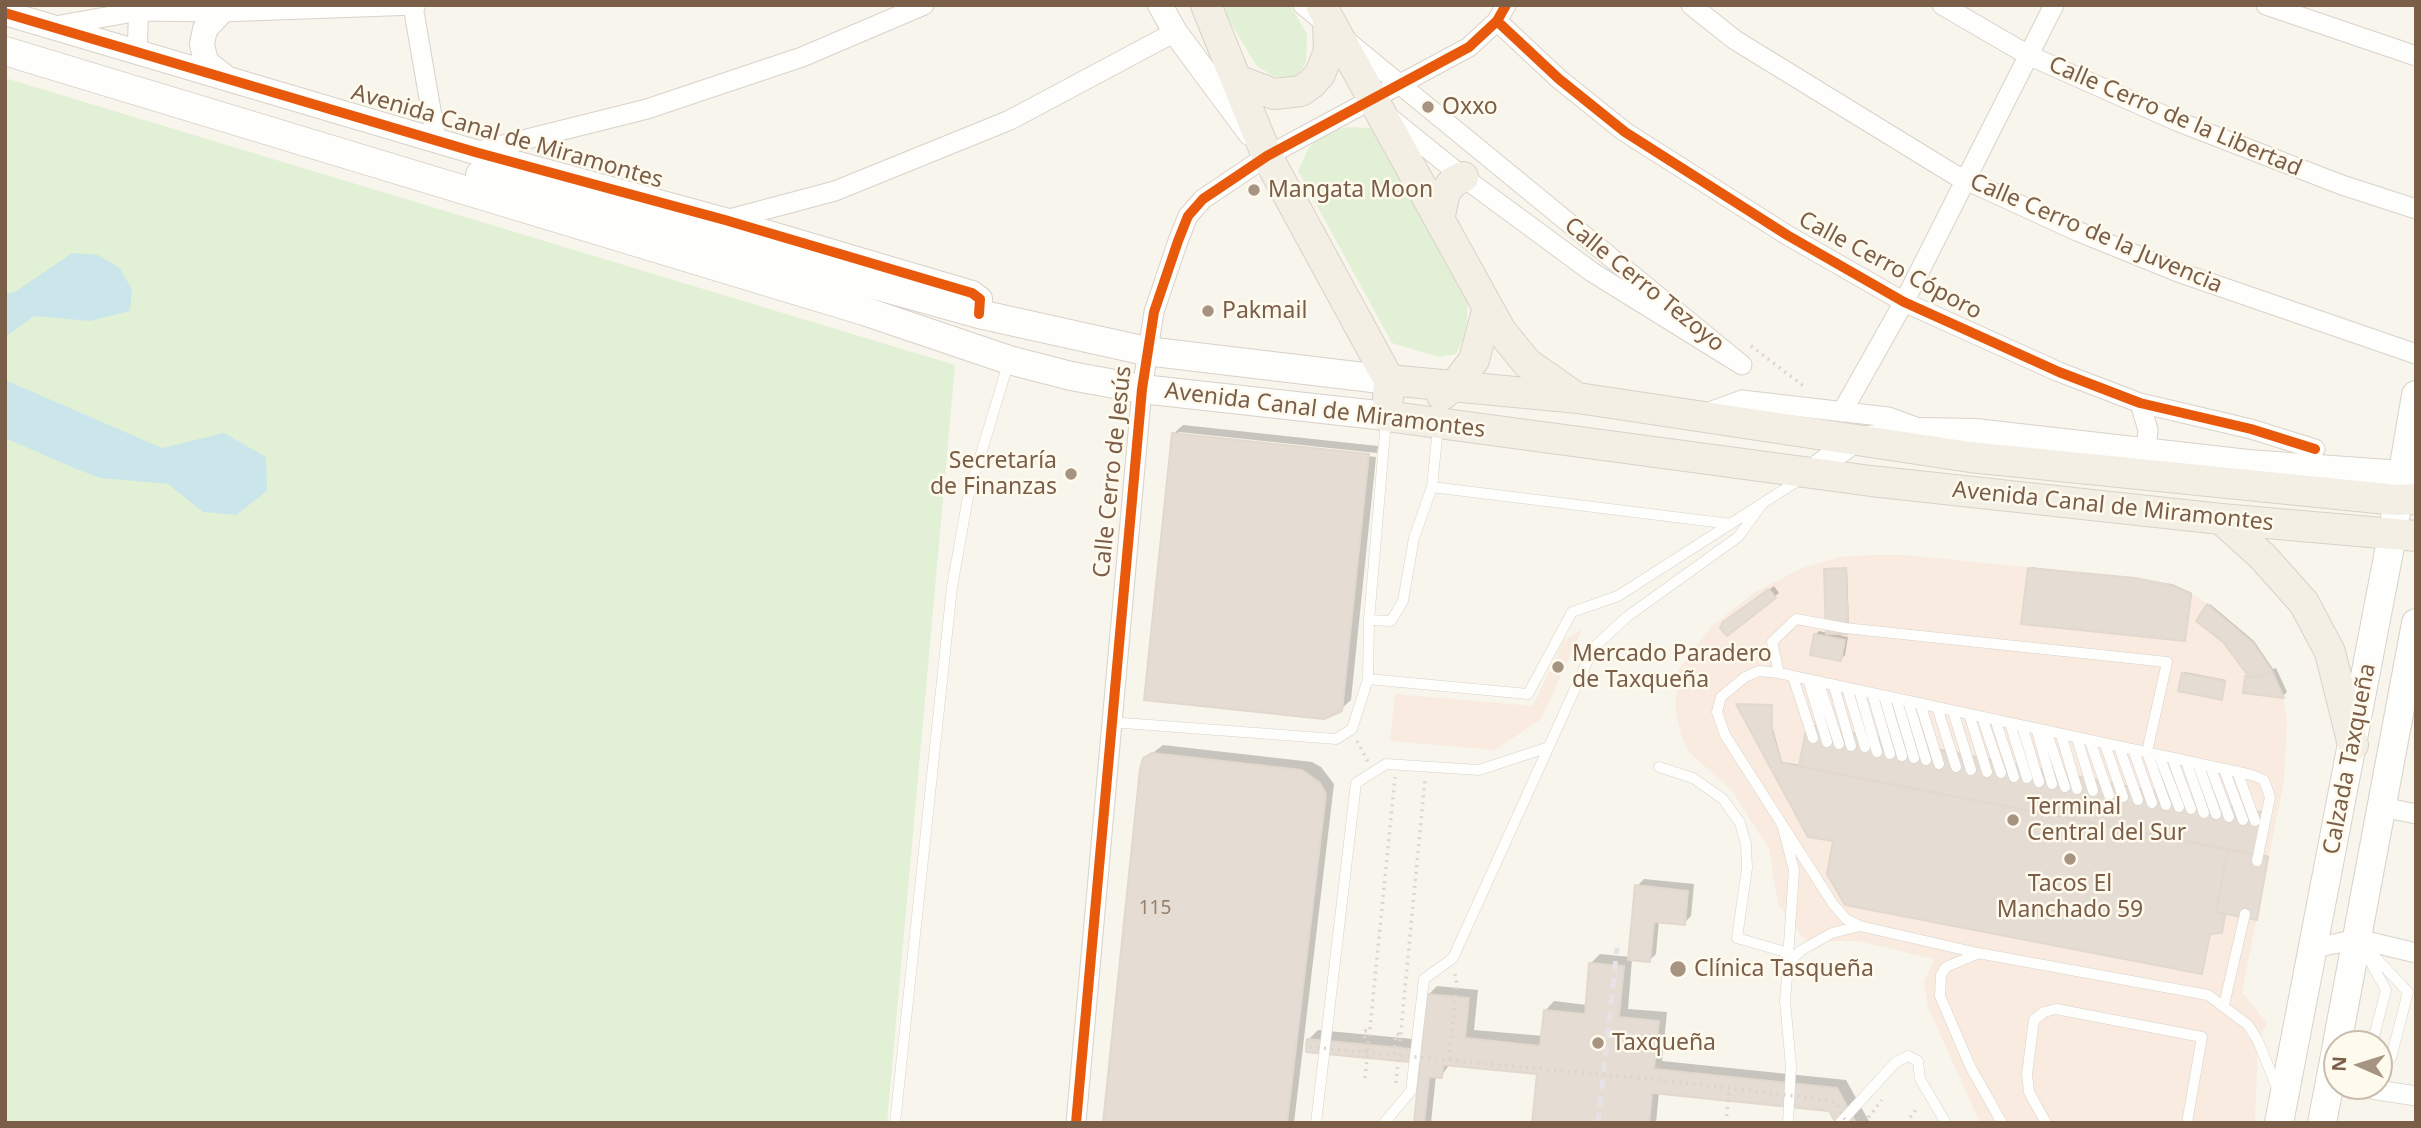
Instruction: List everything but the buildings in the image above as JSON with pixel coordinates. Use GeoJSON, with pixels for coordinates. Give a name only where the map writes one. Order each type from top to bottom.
{"type":"FeatureCollection","features":[{"type":"Feature","properties":{"kind":"main road"},"geometry":{"type":"LineString","coordinates":[[1206,5],[1268,156],[1389,380],[1386,416],[1430,402],[1455,385],[1468,370],[1479,350],[1488,307]]}},
{"type":"Feature","properties":{"kind":"main road"},"geometry":{"type":"LineString","coordinates":[[1237,80],[1274,94],[1301,91],[1311,84],[1320,75],[1331,38],[1317,8]]}},
{"type":"Feature","properties":{"kind":"main road"},"geometry":{"type":"LineString","coordinates":[[1317,8],[1378,105],[1514,350],[1542,375],[1578,398]]}},
{"type":"Feature","properties":{"kind":"main road","name":"Avenida Canal de Miramontes"},"geometry":{"type":"LineString","coordinates":[[5,31],[427,160],[979,314],[1146,351],[1389,380],[1578,398],[1970,457],[2407,487]]}},
{"type":"Feature","properties":{"kind":"main road","name":"Avenida Canal de Miramontes"},"geometry":{"type":"LineString","coordinates":[[5,51],[864,311],[1009,360],[1071,376],[1142,389],[1386,416],[1810,473],[2221,519],[2404,536]]}},
{"type":"Feature","properties":{"kind":"main road"},"geometry":{"type":"LineString","coordinates":[[1440,215],[1445,192],[1453,182],[1463,177]]}},
{"type":"Feature","properties":{"kind":"main road"},"geometry":{"type":"LineString","coordinates":[[864,311],[901,312],[957,329],[970,325],[979,314]]}},
{"type":"Feature","properties":{"kind":"main road","name":"Calzada Taxqueña"},"geometry":{"type":"LineString","coordinates":[[2281,1113],[2353,745],[2404,536],[2416,395]]}},
{"type":"Feature","properties":{"kind":"main road"},"geometry":{"type":"LineString","coordinates":[[2221,519],[2288,583],[2311,615],[2330,652],[2353,745]]}},
{"type":"Feature","properties":{"kind":"main road","name":"Calzada Taxqueña"},"geometry":{"type":"LineString","coordinates":[[2340,1030],[2383,807],[2411,683],[2416,623]]}},
{"type":"Feature","properties":{"kind":"main road","name":"Calzada Taxqueña"},"geometry":{"type":"LineString","coordinates":[[2322,1123],[2331,1100]]}},
{"type":"Feature","properties":{"kind":"street"},"geometry":{"type":"LineString","coordinates":[[475,152],[537,134],[646,109],[776,66],[924,5]]}},
{"type":"Feature","properties":{"kind":"street"},"geometry":{"type":"LineString","coordinates":[[1160,5],[1175,32],[1268,156]]}},
{"type":"Feature","properties":{"kind":"street","name":"Calle Cerro de la Juvencia"},"geometry":{"type":"LineString","coordinates":[[1691,5],[1735,40],[1966,180],[2077,231],[2178,272],[2416,354]]}},
{"type":"Feature","properties":{"kind":"street","name":"Calle Cerro de la Libertad"},"geometry":{"type":"LineString","coordinates":[[1942,5],[2028,55],[2179,122],[2342,185],[2416,209]]}},
{"type":"Feature","properties":{"kind":"street"},"geometry":{"type":"LineString","coordinates":[[1842,412],[1905,302],[2054,5]]}},
{"type":"Feature","properties":{"kind":"street"},"geometry":{"type":"LineString","coordinates":[[2266,5],[2416,56]]}},
{"type":"Feature","properties":{"kind":"street"},"geometry":{"type":"LineString","coordinates":[[51,27],[139,8],[221,12],[415,6],[436,139]]}},
{"type":"Feature","properties":{"kind":"street"},"geometry":{"type":"LineString","coordinates":[[137,51],[139,8]]}},
{"type":"Feature","properties":{"kind":"street","name":"Calle Cerro Tezoyo"},"geometry":{"type":"LineString","coordinates":[[1317,8],[1741,365],[1592,272],[1463,177],[1378,105]]}},
{"type":"Feature","properties":{"kind":"street"},"geometry":{"type":"LineString","coordinates":[[221,12],[205,29],[203,53],[216,72],[233,79]]}},
{"type":"Feature","properties":{"kind":"street","name":"Avenida Canal de Miramontes"},"geometry":{"type":"LineString","coordinates":[[5,13],[533,169],[725,220],[972,293],[980,299],[979,314]]}},
{"type":"Feature","properties":{"kind":"street","name":"Calle Cerro de Jesús"},"geometry":{"type":"LineString","coordinates":[[1076,1123],[1110,722],[1146,351],[1154,312],[1188,216],[1203,199],[1268,156],[1378,105],[1469,47],[1501,13]]}},
{"type":"Feature","properties":{"kind":"street","name":"Calle Cerro Cóporo"},"geometry":{"type":"LineString","coordinates":[[1501,13],[1559,79],[1625,132],[1787,235],[1905,302],[2023,356],[2140,403],[2251,429],[2315,449]]}},
{"type":"Feature","properties":{"kind":"street"},"geometry":{"type":"LineString","coordinates":[[725,220],[835,191],[1010,120],[1175,32]]}},
{"type":"Feature","properties":{"kind":"street"},"geometry":{"type":"LineString","coordinates":[[533,169],[526,153],[528,145],[537,134]]}},
{"type":"Feature","properties":{"kind":"street","name":"Avenida Canal de Miramontes"},"geometry":{"type":"LineString","coordinates":[[1698,416],[1742,400],[1888,417],[1923,430],[1970,457]]}},
{"type":"Feature","properties":{"kind":"street"},"geometry":{"type":"LineString","coordinates":[[2140,403],[2148,430],[2146,450]]}},
{"type":"Feature","properties":{"kind":"street"},"geometry":{"type":"LineString","coordinates":[[2248,462],[2251,429]]}},
{"type":"Feature","properties":{"kind":"street","name":"Avenida Canal de Miramontes"},"geometry":{"type":"LineString","coordinates":[[1810,473],[1855,440],[1923,430],[1975,431],[2248,462],[2407,487]]}},
{"type":"Feature","properties":{"kind":"street"},"geometry":{"type":"LineString","coordinates":[[2383,807],[2416,814]]}},
{"type":"Feature","properties":{"kind":"street"},"geometry":{"type":"LineString","coordinates":[[2314,948],[2358,939],[2416,953]]}},
{"type":"Feature","properties":{"kind":"street"},"geometry":{"type":"LineString","coordinates":[[2393,1092],[2416,1096]]}},
{"type":"Feature","properties":{"kind":"lane"},"geometry":{"type":"LineString","coordinates":[[895,1123],[952,587],[968,497],[1009,360]]}},
{"type":"Feature","properties":{"kind":"lane"},"geometry":{"type":"LineString","coordinates":[[1110,722],[1336,739],[1352,729],[1368,679],[1369,620],[1386,416]]}},
{"type":"Feature","properties":{"kind":"lane"},"geometry":{"type":"LineString","coordinates":[[1369,620],[1391,621],[1404,601],[1414,538],[1432,487],[1439,423]]}},
{"type":"Feature","properties":{"kind":"lane"},"geometry":{"type":"LineString","coordinates":[[1368,679],[1528,694],[1572,612],[1618,596],[1810,473]]}},
{"type":"Feature","properties":{"kind":"lane"},"geometry":{"type":"LineString","coordinates":[[1432,487],[1731,524]]}},
{"type":"Feature","properties":{"kind":"lane"},"geometry":{"type":"LineString","coordinates":[[1384,1123],[1410,1091],[1424,979],[1453,958],[1594,647],[1628,616],[1738,537],[1763,503]]}},
{"type":"Feature","properties":{"kind":"lane"},"geometry":{"type":"LineString","coordinates":[[1779,673],[1772,642],[1796,619],[1845,628],[2167,662],[2147,752],[2166,805]]}},
{"type":"Feature","properties":{"kind":"lane"},"geometry":{"type":"LineString","coordinates":[[2257,861],[2270,797],[2263,779],[2237,771],[1779,673],[1759,671],[1745,677],[1721,697],[1717,712],[1725,735],[1780,817],[1833,904],[1846,919],[1860,926],[1978,954],[2208,995],[2248,1026],[2258,1041],[2281,1113]]}},
{"type":"Feature","properties":{"kind":"lane"},"geometry":{"type":"LineString","coordinates":[[1793,677],[1813,738]]}},
{"type":"Feature","properties":{"kind":"lane"},"geometry":{"type":"LineString","coordinates":[[1808,680],[1826,742]]}},
{"type":"Feature","properties":{"kind":"lane"},"geometry":{"type":"LineString","coordinates":[[1819,683],[1839,744]]}},
{"type":"Feature","properties":{"kind":"lane"},"geometry":{"type":"LineString","coordinates":[[1834,686],[1852,746]]}},
{"type":"Feature","properties":{"kind":"lane"},"geometry":{"type":"LineString","coordinates":[[1847,688],[1865,747]]}},
{"type":"Feature","properties":{"kind":"lane"},"geometry":{"type":"LineString","coordinates":[[1859,690],[1877,751]]}},
{"type":"Feature","properties":{"kind":"lane"},"geometry":{"type":"LineString","coordinates":[[1872,694],[1889,754]]}},
{"type":"Feature","properties":{"kind":"lane"},"geometry":{"type":"LineString","coordinates":[[1884,696],[1902,756]]}},
{"type":"Feature","properties":{"kind":"lane"},"geometry":{"type":"LineString","coordinates":[[1896,698],[1914,758]]}},
{"type":"Feature","properties":{"kind":"lane"},"geometry":{"type":"LineString","coordinates":[[1908,701],[1926,760]]}},
{"type":"Feature","properties":{"kind":"lane"},"geometry":{"type":"LineString","coordinates":[[1920,704],[1939,764]]}},
{"type":"Feature","properties":{"kind":"lane"},"geometry":{"type":"LineString","coordinates":[[1937,707],[1956,767]]}},
{"type":"Feature","properties":{"kind":"lane"},"geometry":{"type":"LineString","coordinates":[[1953,711],[1971,770]]}},
{"type":"Feature","properties":{"kind":"lane"},"geometry":{"type":"LineString","coordinates":[[1969,714],[1987,772]]}},
{"type":"Feature","properties":{"kind":"lane"},"geometry":{"type":"LineString","coordinates":[[1982,717],[2001,773]]}},
{"type":"Feature","properties":{"kind":"lane"},"geometry":{"type":"LineString","coordinates":[[1995,719],[2014,776]]}},
{"type":"Feature","properties":{"kind":"lane"},"geometry":{"type":"LineString","coordinates":[[2010,723],[2027,778]]}},
{"type":"Feature","properties":{"kind":"lane"},"geometry":{"type":"LineString","coordinates":[[2022,726],[2039,782]]}},
{"type":"Feature","properties":{"kind":"lane"},"geometry":{"type":"LineString","coordinates":[[2041,729],[2052,784]]}},
{"type":"Feature","properties":{"kind":"lane"},"geometry":{"type":"LineString","coordinates":[[2041,729],[2065,787]]}},
{"type":"Feature","properties":{"kind":"lane"},"geometry":{"type":"LineString","coordinates":[[2061,734],[2077,789]]}},
{"type":"Feature","properties":{"kind":"lane"},"geometry":{"type":"LineString","coordinates":[[2077,738],[2093,791]]}},
{"type":"Feature","properties":{"kind":"lane"},"geometry":{"type":"LineString","coordinates":[[2090,741],[2109,795]]}},
{"type":"Feature","properties":{"kind":"lane"},"geometry":{"type":"LineString","coordinates":[[2105,744],[2123,797]]}},
{"type":"Feature","properties":{"kind":"lane"},"geometry":{"type":"LineString","coordinates":[[2119,747],[2138,800]]}},
{"type":"Feature","properties":{"kind":"lane"},"geometry":{"type":"LineString","coordinates":[[1316,1123],[1356,783],[1387,764],[1479,770],[1546,748]]}},
{"type":"Feature","properties":{"kind":"lane"},"geometry":{"type":"LineString","coordinates":[[2133,749],[2152,803]]}},
{"type":"Feature","properties":{"kind":"lane"},"geometry":{"type":"LineString","coordinates":[[2159,755],[2179,807]]}},
{"type":"Feature","properties":{"kind":"lane"},"geometry":{"type":"LineString","coordinates":[[2172,758],[2191,809]]}},
{"type":"Feature","properties":{"kind":"lane"},"geometry":{"type":"LineString","coordinates":[[2186,761],[2204,813]]}},
{"type":"Feature","properties":{"kind":"lane"},"geometry":{"type":"LineString","coordinates":[[2198,764],[2216,814]]}},
{"type":"Feature","properties":{"kind":"lane"},"geometry":{"type":"LineString","coordinates":[[2210,765],[2229,817]]}},
{"type":"Feature","properties":{"kind":"lane"},"geometry":{"type":"LineString","coordinates":[[1659,767],[1693,778],[1723,799],[1729,807],[1740,823],[1746,844],[1747,868],[1737,938],[1788,953]]}},
{"type":"Feature","properties":{"kind":"lane"},"geometry":{"type":"LineString","coordinates":[[2224,769],[2243,820]]}},
{"type":"Feature","properties":{"kind":"lane"},"geometry":{"type":"LineString","coordinates":[[2237,771],[2255,821]]}},
{"type":"Feature","properties":{"kind":"lane"},"geometry":{"type":"LineString","coordinates":[[1780,817],[1794,870],[1785,1001],[1791,1066],[1788,1123]]}},
{"type":"Feature","properties":{"kind":"lane"},"geometry":{"type":"LineString","coordinates":[[2224,1005],[2245,914]]}},
{"type":"Feature","properties":{"kind":"lane"},"geometry":{"type":"LineString","coordinates":[[1788,964],[1800,951],[1832,933],[1860,926]]}},
{"type":"Feature","properties":{"kind":"lane"},"geometry":{"type":"LineString","coordinates":[[2358,939],[2386,990],[2376,1030]]}},
{"type":"Feature","properties":{"kind":"lane"},"geometry":{"type":"LineString","coordinates":[[2358,939],[2408,992],[2393,1050]]}},
{"type":"Feature","properties":{"kind":"lane"},"geometry":{"type":"LineString","coordinates":[[1978,954],[1946,967],[1941,975],[1940,996],[1970,1066],[2002,1123]]}},
{"type":"Feature","properties":{"kind":"lane"},"geometry":{"type":"LineString","coordinates":[[2046,1123],[2029,1092],[2027,1074],[2034,1020],[2044,1012],[2056,1009],[2202,1037],[2187,1123]]}},
{"type":"Feature","properties":{"kind":"lane"},"geometry":{"type":"LineString","coordinates":[[1840,1123],[1895,1063],[1908,1056],[1918,1061],[1920,1079],[1946,1123]]}},
{"type":"Feature","properties":{"kind":"path"},"geometry":{"type":"LineString","coordinates":[[1366,1078],[1396,764]]}},
{"type":"Feature","properties":{"kind":"path"},"geometry":{"type":"LineString","coordinates":[[1396,1083],[1426,767]]}},
{"type":"Feature","properties":{"kind":"path"},"geometry":{"type":"LineString","coordinates":[[1449,1059],[1457,985]]}},
{"type":"Feature","properties":{"kind":"path"},"geometry":{"type":"LineString","coordinates":[[1364,1052],[1365,1031],[1371,1032]]}},
{"type":"Feature","properties":{"kind":"path"},"geometry":{"type":"LineString","coordinates":[[1394,1054],[1396,1034],[1401,1035]]}},
{"type":"Feature","properties":{"kind":"path"},"geometry":{"type":"LineString","coordinates":[[1310,1047],[1449,1059],[1835,1102],[1847,1123]]}},
{"type":"Feature","properties":{"kind":"path"},"geometry":{"type":"LineString","coordinates":[[1726,1123],[1729,1089]]}},
{"type":"Feature","properties":{"kind":"path"},"geometry":{"type":"LineString","coordinates":[[1864,1123],[1887,1094]]}},
{"type":"Feature","properties":{"kind":"path"},"geometry":{"type":"LineString","coordinates":[[1906,1123],[1918,1107]]}},
{"type":"Feature","properties":{"kind":"shaded area","name":"Terminal Central del Sur"},"geometry":{"type":"Polygon","coordinates":[[[1904,555],[2135,578],[2170,585],[2199,598],[2253,643],[2282,691],[2287,720],[2284,780],[2242,992],[2267,1023],[2258,1042],[2255,1123],[1980,1123],[1928,1007],[1924,982],[1934,959],[1858,941],[1828,941],[1813,951],[1778,904],[1769,849],[1732,791],[1689,752],[1681,735],[1675,706],[1679,669],[1711,627],[1755,592],[1802,568],[1840,557],[1904,555]]]}},
{"type":"Feature","properties":{"kind":"shaded area","name":"Mercado Paradero de Taxqueña"},"geometry":{"type":"Polygon","coordinates":[[[1582,629],[1541,719],[1495,750],[1390,741],[1395,694],[1533,706],[1564,640],[1582,629]]]}},
{"type":"Feature","properties":{"kind":"green space"},"geometry":{"type":"Polygon","coordinates":[[[1220,5],[1290,5],[1307,34],[1306,63],[1299,73],[1290,80],[1271,75],[1256,65],[1220,5]]]}},
{"type":"Feature","properties":{"kind":"green space"},"geometry":{"type":"Polygon","coordinates":[[[5,78],[955,365],[887,1123],[5,1123],[5,78]]]}},
{"type":"Feature","properties":{"kind":"green space"},"geometry":{"type":"Polygon","coordinates":[[[1348,127],[1373,128],[1468,300],[1466,333],[1456,354],[1439,357],[1392,343],[1298,171],[1308,149],[1323,132],[1348,127]]]}},
{"type":"Feature","properties":{"kind":"water"},"geometry":{"type":"Polygon","coordinates":[[[72,253],[98,255],[120,268],[132,290],[130,311],[90,321],[34,316],[5,337],[5,294],[15,292],[72,253]]]}},
{"type":"Feature","properties":{"kind":"water"},"geometry":{"type":"Polygon","coordinates":[[[5,380],[162,448],[224,433],[266,457],[267,491],[236,515],[203,512],[168,484],[100,478],[74,468],[5,438],[5,380]]]}},
{"type":"Feature","properties":{"kind":"railway"},"geometry":{"type":"LineString","coordinates":[[1598,1123],[1617,948]]}},
{"type":"Feature","properties":{"kind":"cycle path"},"geometry":{"type":"LineString","coordinates":[[1076,1123],[1142,389],[1154,312],[1178,241],[1188,216],[1203,199],[1267,156],[1469,47],[1497,21],[1506,5]]}},
{"type":"Feature","properties":{"kind":"cycle path"},"geometry":{"type":"LineString","coordinates":[[5,13],[475,152],[725,220],[972,293],[980,299],[979,314]]}},
{"type":"Feature","properties":{"kind":"cycle path"},"geometry":{"type":"LineString","coordinates":[[1497,21],[1559,79],[1625,132],[1787,235],[1904,302],[2059,372],[2140,403],[2251,429],[2315,449]]}},
{"type":"Feature","properties":{"kind":"place","name":"Oxxo"},"geometry":{"type":"Point","coordinates":[1428,107]}},
{"type":"Feature","properties":{"kind":"place","name":"Mangata Moon"},"geometry":{"type":"Point","coordinates":[1254,190]}},
{"type":"Feature","properties":{"kind":"place","name":"Pakmail"},"geometry":{"type":"Point","coordinates":[1208,311]}},
{"type":"Feature","properties":{"kind":"place","name":"Secretaría de Finanzas"},"geometry":{"type":"Point","coordinates":[1071,474]}},
{"type":"Feature","properties":{"kind":"place","name":"Mercado Paradero de Taxqueña"},"geometry":{"type":"Point","coordinates":[1558,667]}},
{"type":"Feature","properties":{"kind":"place","name":"Terminal Central del Sur"},"geometry":{"type":"Point","coordinates":[2013,820]}},
{"type":"Feature","properties":{"kind":"place","name":"Tacos El Manchado 59"},"geometry":{"type":"Point","coordinates":[2070,859]}},
{"type":"Feature","properties":{"kind":"place","name":"Clínica Tasqueña"},"geometry":{"type":"Point","coordinates":[1678,969]}},
{"type":"Feature","properties":{"kind":"place","name":"Taxqueña"},"geometry":{"type":"Point","coordinates":[1598,1043]}}]}
